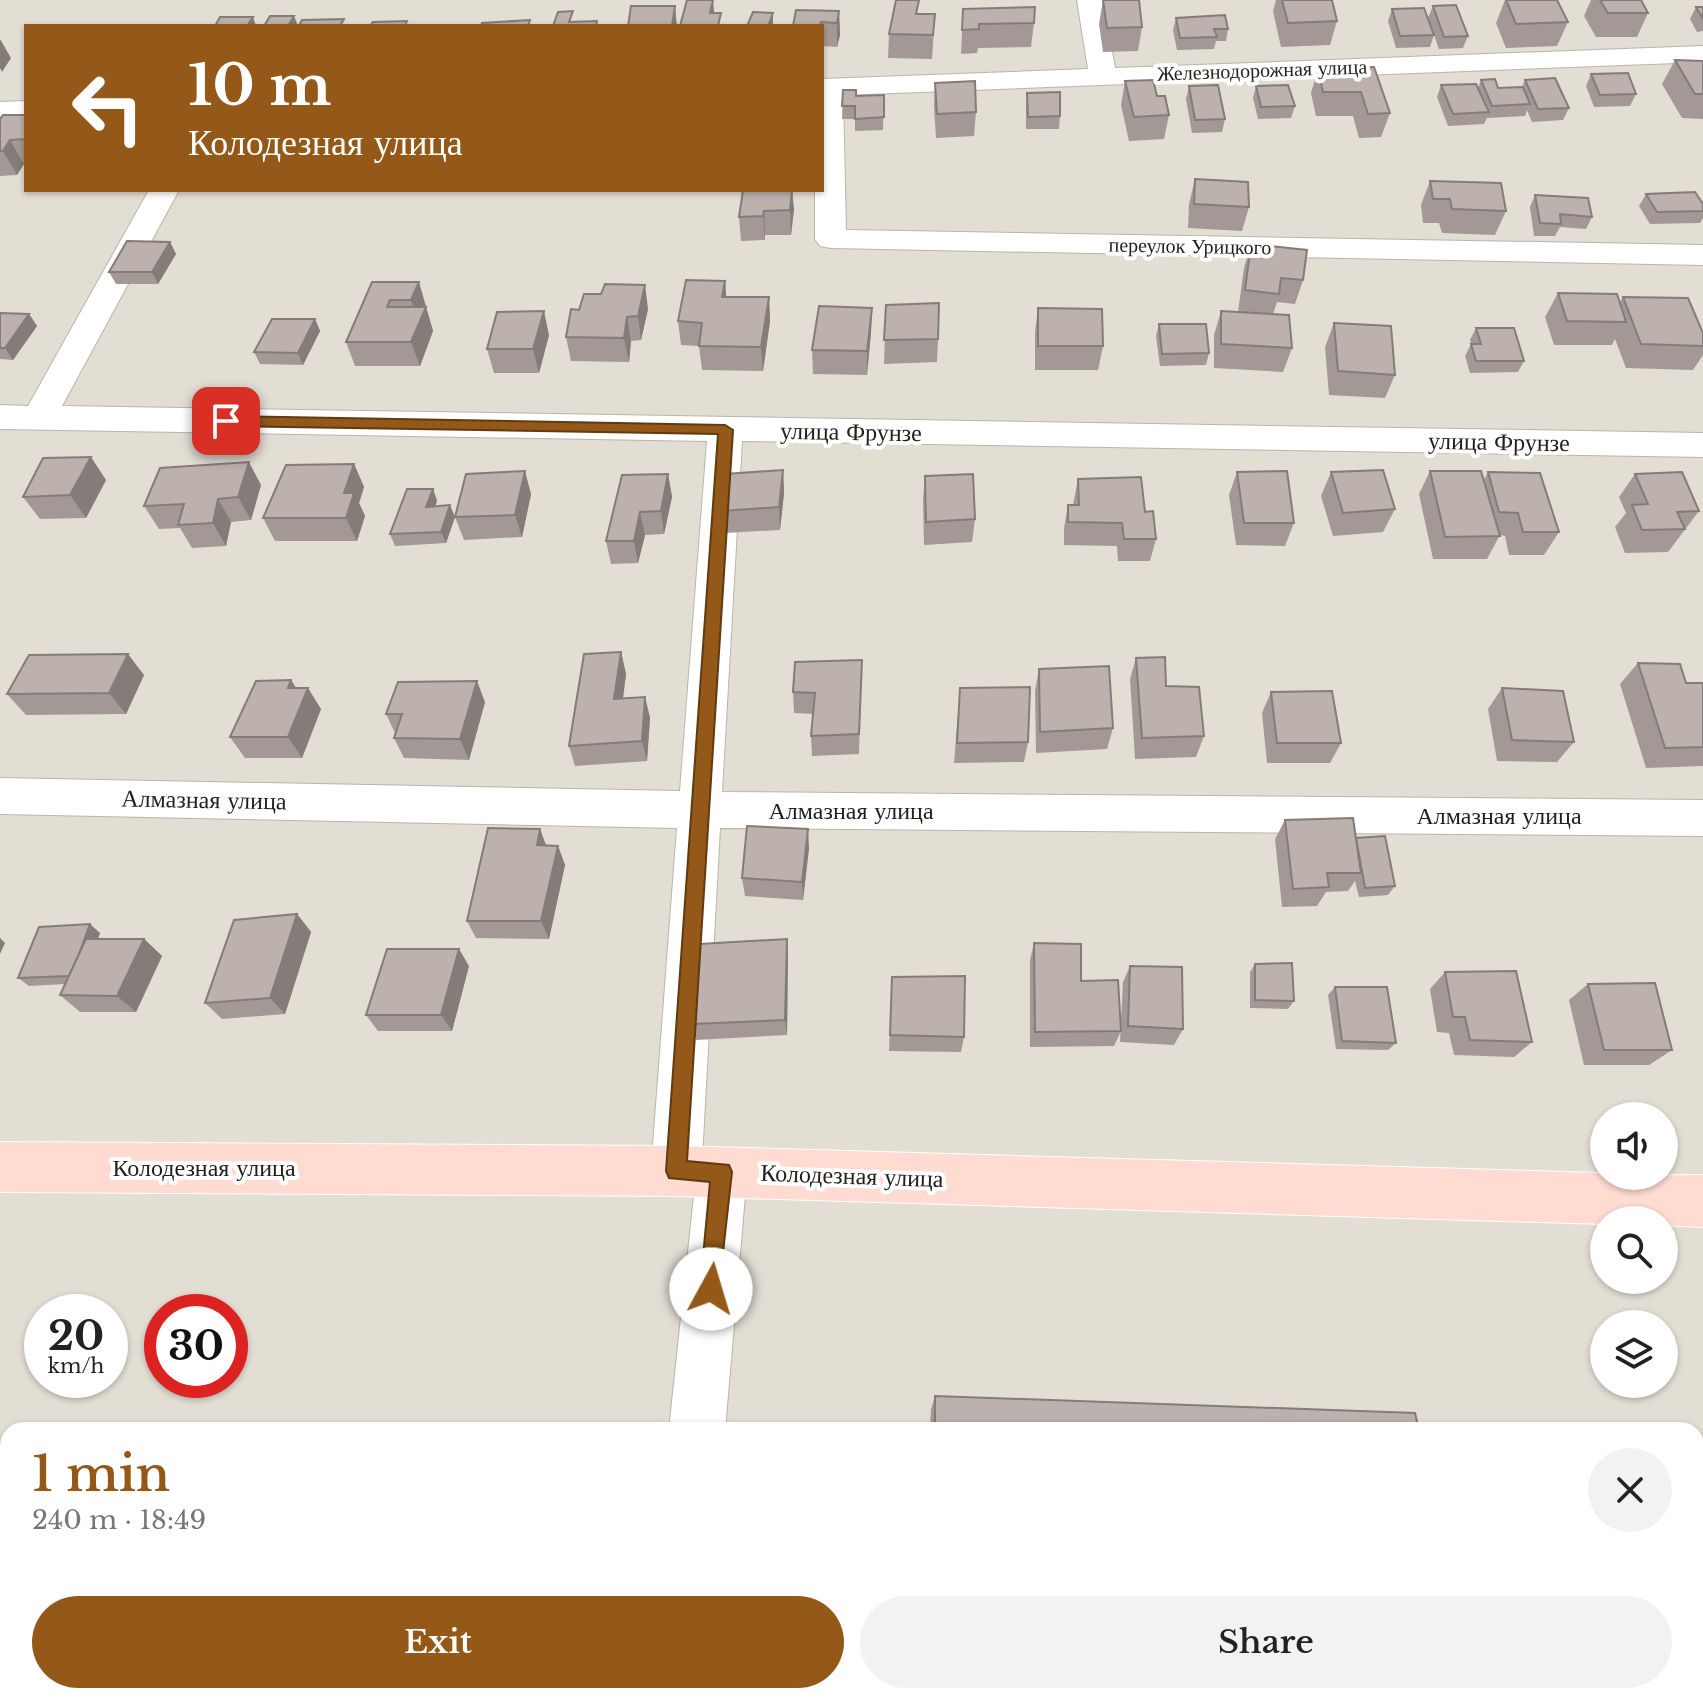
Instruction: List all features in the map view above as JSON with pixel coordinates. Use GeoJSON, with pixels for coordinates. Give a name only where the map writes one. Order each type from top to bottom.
{"type":"FeatureCollection","features":[{"type":"Feature","properties":{"kind":"main road","name":"Колодезная улица"},"geometry":{"type":"LineString","coordinates":[[0,1167],[699,1172],[1703,1201]]}},
{"type":"Feature","properties":{"kind":"street"},"geometry":{"type":"LineString","coordinates":[[1090,0],[1103,76]]}},
{"type":"Feature","properties":{"kind":"street","name":"Железнодорожная улица"},"geometry":{"type":"LineString","coordinates":[[826,86],[1703,54]]}},
{"type":"Feature","properties":{"kind":"street","name":"переулок Урицкого"},"geometry":{"type":"LineString","coordinates":[[826,86],[831,239],[1703,255]]}},
{"type":"Feature","properties":{"kind":"street"},"geometry":{"type":"LineString","coordinates":[[0,111],[24,110]]}},
{"type":"Feature","properties":{"kind":"street"},"geometry":{"type":"LineString","coordinates":[[38,418],[163,192]]}},
{"type":"Feature","properties":{"kind":"street","name":"улица Фрунзе"},"geometry":{"type":"LineString","coordinates":[[0,417],[1703,445]]}},
{"type":"Feature","properties":{"kind":"street"},"geometry":{"type":"LineString","coordinates":[[697,1422],[700,810],[725,430]]}},
{"type":"Feature","properties":{"kind":"street","name":"Алмазная улица"},"geometry":{"type":"LineString","coordinates":[[0,796],[700,810],[1703,818]]}},
{"type":"Feature","properties":{"kind":"building"},"geometry":{"type":"Polygon","coordinates":[[[687,0],[713,0],[710,13],[721,13],[718,24],[681,24],[687,0]]]}},
{"type":"Feature","properties":{"kind":"building"},"geometry":{"type":"Polygon","coordinates":[[[896,0],[919,0],[916,14],[935,14],[933,35],[889,34],[896,0]]]}},
{"type":"Feature","properties":{"kind":"building"},"geometry":{"type":"Polygon","coordinates":[[[1103,0],[1139,0],[1142,27],[1107,28],[1103,0]]]}},
{"type":"Feature","properties":{"kind":"building"},"geometry":{"type":"Polygon","coordinates":[[[1282,0],[1332,0],[1337,21],[1288,23],[1282,0]]]}},
{"type":"Feature","properties":{"kind":"building"},"geometry":{"type":"Polygon","coordinates":[[[1506,0],[1557,0],[1568,22],[1516,24],[1506,0]]]}},
{"type":"Feature","properties":{"kind":"building"},"geometry":{"type":"Polygon","coordinates":[[[1600,0],[1641,0],[1648,13],[1608,13],[1600,0]]]}},
{"type":"Feature","properties":{"kind":"building"},"geometry":{"type":"Polygon","coordinates":[[[1456,5],[1468,36],[1444,37],[1433,6],[1456,5]]]}},
{"type":"Feature","properties":{"kind":"building"},"geometry":{"type":"Polygon","coordinates":[[[631,6],[675,6],[672,24],[628,24],[631,6]]]}},
{"type":"Feature","properties":{"kind":"building"},"geometry":{"type":"Polygon","coordinates":[[[1035,7],[1034,23],[979,24],[979,29],[962,30],[963,9],[1035,7]]]}},
{"type":"Feature","properties":{"kind":"building"},"geometry":{"type":"Polygon","coordinates":[[[1696,7],[1703,7],[1703,19],[1696,7]]]}},
{"type":"Feature","properties":{"kind":"building"},"geometry":{"type":"Polygon","coordinates":[[[1424,8],[1434,35],[1400,36],[1392,9],[1424,8]]]}},
{"type":"Feature","properties":{"kind":"building"},"geometry":{"type":"Polygon","coordinates":[[[796,10],[839,11],[837,23],[793,24],[796,10]]]}},
{"type":"Feature","properties":{"kind":"building"},"geometry":{"type":"Polygon","coordinates":[[[573,11],[569,22],[597,21],[596,24],[554,24],[558,12],[573,11]]]}},
{"type":"Feature","properties":{"kind":"building"},"geometry":{"type":"Polygon","coordinates":[[[753,12],[773,13],[769,24],[748,24],[753,12]]]}},
{"type":"Feature","properties":{"kind":"building"},"geometry":{"type":"Polygon","coordinates":[[[1225,15],[1228,29],[1214,29],[1217,37],[1180,38],[1176,18],[1225,15]]]}},
{"type":"Feature","properties":{"kind":"building"},"geometry":{"type":"Polygon","coordinates":[[[270,16],[294,16],[289,24],[265,24],[270,16]]]}},
{"type":"Feature","properties":{"kind":"building"},"geometry":{"type":"Polygon","coordinates":[[[220,17],[253,17],[248,24],[216,24],[220,17]]]}},
{"type":"Feature","properties":{"kind":"building"},"geometry":{"type":"Polygon","coordinates":[[[344,19],[341,24],[300,24],[302,20],[344,19]]]}},
{"type":"Feature","properties":{"kind":"building"},"geometry":{"type":"Polygon","coordinates":[[[530,20],[529,24],[482,23],[530,20]]]}},
{"type":"Feature","properties":{"kind":"building"},"geometry":{"type":"Polygon","coordinates":[[[407,21],[406,24],[372,24],[407,21]]]}},
{"type":"Feature","properties":{"kind":"building"},"geometry":{"type":"Polygon","coordinates":[[[1675,60],[1703,61],[1703,94],[1695,94],[1675,60]]]}},
{"type":"Feature","properties":{"kind":"building"},"geometry":{"type":"Polygon","coordinates":[[[1374,67],[1390,113],[1368,114],[1361,92],[1323,92],[1318,69],[1374,67]]]}},
{"type":"Feature","properties":{"kind":"building"},"geometry":{"type":"Polygon","coordinates":[[[1628,73],[1636,94],[1600,95],[1591,74],[1628,73]]]}},
{"type":"Feature","properties":{"kind":"building"},"geometry":{"type":"Polygon","coordinates":[[[1555,78],[1569,108],[1538,109],[1525,80],[1555,78]]]}},
{"type":"Feature","properties":{"kind":"building"},"geometry":{"type":"Polygon","coordinates":[[[1495,79],[1498,88],[1523,87],[1530,104],[1492,106],[1481,80],[1495,79]]]}},
{"type":"Feature","properties":{"kind":"building"},"geometry":{"type":"Polygon","coordinates":[[[1153,80],[1157,96],[1165,96],[1169,115],[1134,117],[1125,81],[1153,80]]]}},
{"type":"Feature","properties":{"kind":"building"},"geometry":{"type":"Polygon","coordinates":[[[975,81],[976,112],[937,114],[935,83],[975,81]]]}},
{"type":"Feature","properties":{"kind":"building"},"geometry":{"type":"Polygon","coordinates":[[[1476,84],[1489,112],[1453,114],[1441,85],[1476,84]]]}},
{"type":"Feature","properties":{"kind":"building"},"geometry":{"type":"Polygon","coordinates":[[[1218,85],[1225,119],[1195,120],[1189,86],[1218,85]]]}},
{"type":"Feature","properties":{"kind":"building"},"geometry":{"type":"Polygon","coordinates":[[[1288,85],[1295,106],[1261,107],[1256,86],[1288,85]]]}},
{"type":"Feature","properties":{"kind":"building"},"geometry":{"type":"Polygon","coordinates":[[[843,90],[856,90],[856,96],[884,95],[884,117],[855,119],[855,106],[842,106],[843,90]]]}},
{"type":"Feature","properties":{"kind":"building"},"geometry":{"type":"Polygon","coordinates":[[[1060,92],[1060,116],[1028,117],[1027,93],[1060,92]]]}},
{"type":"Feature","properties":{"kind":"building"},"geometry":{"type":"Polygon","coordinates":[[[3,115],[24,115],[24,139],[10,140],[3,151],[0,151],[0,119],[3,115]]]}},
{"type":"Feature","properties":{"kind":"building"},"geometry":{"type":"Polygon","coordinates":[[[1195,179],[1248,182],[1249,207],[1194,204],[1195,179]]]}},
{"type":"Feature","properties":{"kind":"building"},"geometry":{"type":"Polygon","coordinates":[[[1430,181],[1501,183],[1506,211],[1452,209],[1450,199],[1433,199],[1430,181]]]}},
{"type":"Feature","properties":{"kind":"building"},"geometry":{"type":"Polygon","coordinates":[[[743,192],[792,192],[790,210],[764,211],[763,216],[739,217],[743,192]]]}},
{"type":"Feature","properties":{"kind":"building"},"geometry":{"type":"Polygon","coordinates":[[[1695,192],[1703,204],[1703,211],[1657,212],[1646,194],[1695,192]]]}},
{"type":"Feature","properties":{"kind":"building"},"geometry":{"type":"Polygon","coordinates":[[[1535,195],[1588,198],[1592,217],[1560,214],[1561,224],[1540,223],[1535,195]]]}},
{"type":"Feature","properties":{"kind":"building"},"geometry":{"type":"Polygon","coordinates":[[[127,241],[170,242],[152,272],[109,272],[127,241]]]}},
{"type":"Feature","properties":{"kind":"building"},"geometry":{"type":"Polygon","coordinates":[[[1251,244],[1307,250],[1303,280],[1281,278],[1279,294],[1245,290],[1251,244]]]}},
{"type":"Feature","properties":{"kind":"building"},"geometry":{"type":"Polygon","coordinates":[[[686,280],[725,281],[722,297],[769,297],[761,347],[699,346],[702,323],[678,321],[686,280]]]}},
{"type":"Feature","properties":{"kind":"building"},"geometry":{"type":"Polygon","coordinates":[[[372,282],[419,282],[411,300],[390,300],[387,307],[426,307],[411,342],[346,342],[372,282]]]}},
{"type":"Feature","properties":{"kind":"building"},"geometry":{"type":"Polygon","coordinates":[[[605,284],[645,285],[638,316],[627,317],[624,338],[566,337],[571,309],[579,310],[584,294],[601,294],[605,284]]]}},
{"type":"Feature","properties":{"kind":"building"},"geometry":{"type":"Polygon","coordinates":[[[1558,293],[1617,294],[1626,322],[1567,321],[1558,293]]]}},
{"type":"Feature","properties":{"kind":"building"},"geometry":{"type":"Polygon","coordinates":[[[1623,297],[1688,298],[1703,333],[1703,346],[1641,344],[1623,297]]]}},
{"type":"Feature","properties":{"kind":"building"},"geometry":{"type":"Polygon","coordinates":[[[939,303],[938,339],[884,340],[886,305],[939,303]]]}},
{"type":"Feature","properties":{"kind":"building"},"geometry":{"type":"Polygon","coordinates":[[[819,306],[872,308],[867,351],[812,350],[819,306]]]}},
{"type":"Feature","properties":{"kind":"building"},"geometry":{"type":"Polygon","coordinates":[[[1038,308],[1102,309],[1103,346],[1038,346],[1038,308]]]}},
{"type":"Feature","properties":{"kind":"building"},"geometry":{"type":"Polygon","coordinates":[[[544,311],[533,349],[487,349],[497,312],[544,311]]]}},
{"type":"Feature","properties":{"kind":"building"},"geometry":{"type":"Polygon","coordinates":[[[1221,311],[1289,315],[1292,348],[1221,344],[1221,311]]]}},
{"type":"Feature","properties":{"kind":"building"},"geometry":{"type":"Polygon","coordinates":[[[0,313],[29,314],[5,348],[0,348],[0,313]]]}},
{"type":"Feature","properties":{"kind":"building"},"geometry":{"type":"Polygon","coordinates":[[[272,319],[315,319],[298,353],[254,352],[272,319]]]}},
{"type":"Feature","properties":{"kind":"building"},"geometry":{"type":"Polygon","coordinates":[[[1334,323],[1391,326],[1395,375],[1338,371],[1334,323]]]}},
{"type":"Feature","properties":{"kind":"building"},"geometry":{"type":"Polygon","coordinates":[[[1159,324],[1206,324],[1209,353],[1162,354],[1159,324]]]}},
{"type":"Feature","properties":{"kind":"building"},"geometry":{"type":"Polygon","coordinates":[[[1476,328],[1514,328],[1524,361],[1476,361],[1471,344],[1481,344],[1476,328]]]}},
{"type":"Feature","properties":{"kind":"building"},"geometry":{"type":"Polygon","coordinates":[[[91,457],[70,495],[23,497],[43,458],[91,457]]]}},
{"type":"Feature","properties":{"kind":"building"},"geometry":{"type":"Polygon","coordinates":[[[249,462],[238,497],[218,499],[213,523],[178,525],[184,504],[144,506],[160,468],[249,462]]]}},
{"type":"Feature","properties":{"kind":"building"},"geometry":{"type":"Polygon","coordinates":[[[354,464],[344,493],[354,493],[346,518],[263,518],[286,465],[354,464]]]}},
{"type":"Feature","properties":{"kind":"building"},"geometry":{"type":"Polygon","coordinates":[[[783,470],[779,507],[722,511],[725,474],[783,470]]]}},
{"type":"Feature","properties":{"kind":"building"},"geometry":{"type":"Polygon","coordinates":[[[1383,470],[1395,509],[1343,513],[1331,472],[1383,470]]]}},
{"type":"Feature","properties":{"kind":"building"},"geometry":{"type":"Polygon","coordinates":[[[525,471],[515,515],[455,517],[466,474],[525,471]]]}},
{"type":"Feature","properties":{"kind":"building"},"geometry":{"type":"Polygon","coordinates":[[[1287,471],[1294,523],[1244,523],[1237,472],[1287,471]]]}},
{"type":"Feature","properties":{"kind":"building"},"geometry":{"type":"Polygon","coordinates":[[[1430,471],[1481,471],[1500,536],[1445,537],[1430,471]]]}},
{"type":"Feature","properties":{"kind":"building"},"geometry":{"type":"Polygon","coordinates":[[[1488,472],[1540,473],[1559,532],[1523,532],[1518,513],[1499,512],[1488,472]]]}},
{"type":"Feature","properties":{"kind":"building"},"geometry":{"type":"Polygon","coordinates":[[[1682,472],[1699,511],[1677,512],[1685,529],[1642,530],[1632,505],[1648,504],[1635,474],[1682,472]]]}},
{"type":"Feature","properties":{"kind":"building"},"geometry":{"type":"Polygon","coordinates":[[[668,474],[661,511],[640,512],[634,541],[606,541],[622,475],[668,474]]]}},
{"type":"Feature","properties":{"kind":"building"},"geometry":{"type":"Polygon","coordinates":[[[973,474],[975,519],[926,522],[925,476],[973,474]]]}},
{"type":"Feature","properties":{"kind":"building"},"geometry":{"type":"Polygon","coordinates":[[[1141,477],[1145,512],[1153,511],[1156,539],[1124,539],[1122,523],[1068,522],[1068,505],[1079,505],[1078,479],[1141,477]]]}},
{"type":"Feature","properties":{"kind":"building"},"geometry":{"type":"Polygon","coordinates":[[[407,489],[433,489],[426,507],[450,505],[441,532],[390,534],[407,489]]]}},
{"type":"Feature","properties":{"kind":"building"},"geometry":{"type":"Polygon","coordinates":[[[621,652],[614,699],[645,697],[642,741],[569,746],[584,654],[621,652]]]}},
{"type":"Feature","properties":{"kind":"building"},"geometry":{"type":"Polygon","coordinates":[[[128,654],[109,693],[7,694],[29,655],[128,654]]]}},
{"type":"Feature","properties":{"kind":"building"},"geometry":{"type":"Polygon","coordinates":[[[1165,657],[1166,686],[1199,687],[1204,736],[1142,738],[1136,658],[1165,657]]]}},
{"type":"Feature","properties":{"kind":"building"},"geometry":{"type":"Polygon","coordinates":[[[862,660],[859,734],[811,736],[815,693],[793,692],[795,662],[862,660]]]}},
{"type":"Feature","properties":{"kind":"building"},"geometry":{"type":"Polygon","coordinates":[[[1638,663],[1680,664],[1686,683],[1703,683],[1703,747],[1665,748],[1638,663]]]}},
{"type":"Feature","properties":{"kind":"building"},"geometry":{"type":"Polygon","coordinates":[[[1109,666],[1113,728],[1040,732],[1039,669],[1109,666]]]}},
{"type":"Feature","properties":{"kind":"building"},"geometry":{"type":"Polygon","coordinates":[[[291,680],[288,688],[308,688],[288,737],[230,737],[256,681],[291,680]]]}},
{"type":"Feature","properties":{"kind":"building"},"geometry":{"type":"Polygon","coordinates":[[[477,681],[460,739],[394,738],[402,714],[386,714],[398,682],[477,681]]]}},
{"type":"Feature","properties":{"kind":"building"},"geometry":{"type":"Polygon","coordinates":[[[1030,687],[1028,742],[957,743],[960,688],[1030,687]]]}},
{"type":"Feature","properties":{"kind":"building"},"geometry":{"type":"Polygon","coordinates":[[[1502,688],[1563,691],[1574,742],[1512,740],[1502,688]]]}},
{"type":"Feature","properties":{"kind":"building"},"geometry":{"type":"Polygon","coordinates":[[[1332,691],[1341,743],[1277,743],[1271,692],[1332,691]]]}},
{"type":"Feature","properties":{"kind":"building"},"geometry":{"type":"Polygon","coordinates":[[[1353,818],[1361,873],[1327,873],[1329,887],[1293,889],[1285,820],[1353,818]]]}},
{"type":"Feature","properties":{"kind":"building"},"geometry":{"type":"Polygon","coordinates":[[[747,826],[808,829],[802,882],[742,878],[747,826]]]}},
{"type":"Feature","properties":{"kind":"building"},"geometry":{"type":"Polygon","coordinates":[[[488,828],[540,829],[537,845],[558,846],[541,921],[467,921],[488,828]]]}},
{"type":"Feature","properties":{"kind":"building"},"geometry":{"type":"Polygon","coordinates":[[[1385,836],[1395,886],[1365,888],[1356,838],[1385,836]]]}},
{"type":"Feature","properties":{"kind":"building"},"geometry":{"type":"Polygon","coordinates":[[[297,914],[270,998],[205,1003],[234,920],[297,914]]]}},
{"type":"Feature","properties":{"kind":"building"},"geometry":{"type":"Polygon","coordinates":[[[90,924],[69,976],[18,978],[39,927],[90,924]]]}},
{"type":"Feature","properties":{"kind":"building"},"geometry":{"type":"Polygon","coordinates":[[[86,939],[144,939],[117,996],[60,995],[86,939]]]}},
{"type":"Feature","properties":{"kind":"building"},"geometry":{"type":"Polygon","coordinates":[[[787,939],[785,1020],[692,1024],[700,944],[787,939]]]}},
{"type":"Feature","properties":{"kind":"building"},"geometry":{"type":"Polygon","coordinates":[[[1034,943],[1081,944],[1081,981],[1118,980],[1121,1031],[1035,1032],[1034,943]]]}},
{"type":"Feature","properties":{"kind":"building"},"geometry":{"type":"Polygon","coordinates":[[[387,949],[459,949],[441,1015],[366,1015],[387,949]]]}},
{"type":"Feature","properties":{"kind":"building"},"geometry":{"type":"Polygon","coordinates":[[[1292,963],[1294,1001],[1255,1000],[1255,964],[1292,963]]]}},
{"type":"Feature","properties":{"kind":"building"},"geometry":{"type":"Polygon","coordinates":[[[1130,966],[1182,967],[1183,1029],[1128,1026],[1130,966]]]}},
{"type":"Feature","properties":{"kind":"building"},"geometry":{"type":"Polygon","coordinates":[[[1516,971],[1532,1042],[1470,1040],[1465,1017],[1453,1017],[1445,972],[1516,971]]]}},
{"type":"Feature","properties":{"kind":"building"},"geometry":{"type":"Polygon","coordinates":[[[965,976],[964,1037],[890,1035],[892,977],[965,976]]]}},
{"type":"Feature","properties":{"kind":"building"},"geometry":{"type":"Polygon","coordinates":[[[1655,983],[1672,1050],[1604,1050],[1588,984],[1655,983]]]}},
{"type":"Feature","properties":{"kind":"building"},"geometry":{"type":"Polygon","coordinates":[[[1335,987],[1387,987],[1396,1043],[1342,1041],[1335,987]]]}},
{"type":"Feature","properties":{"kind":"building"},"geometry":{"type":"Polygon","coordinates":[[[935,1396],[1415,1413],[1417,1422],[935,1422],[935,1396]]]}},
{"type":"Feature","properties":{"kind":"route"},"geometry":{"type":"LineString","coordinates":[[226,421],[725,430],[676,1171],[722,1172],[711,1289]]}}]}
